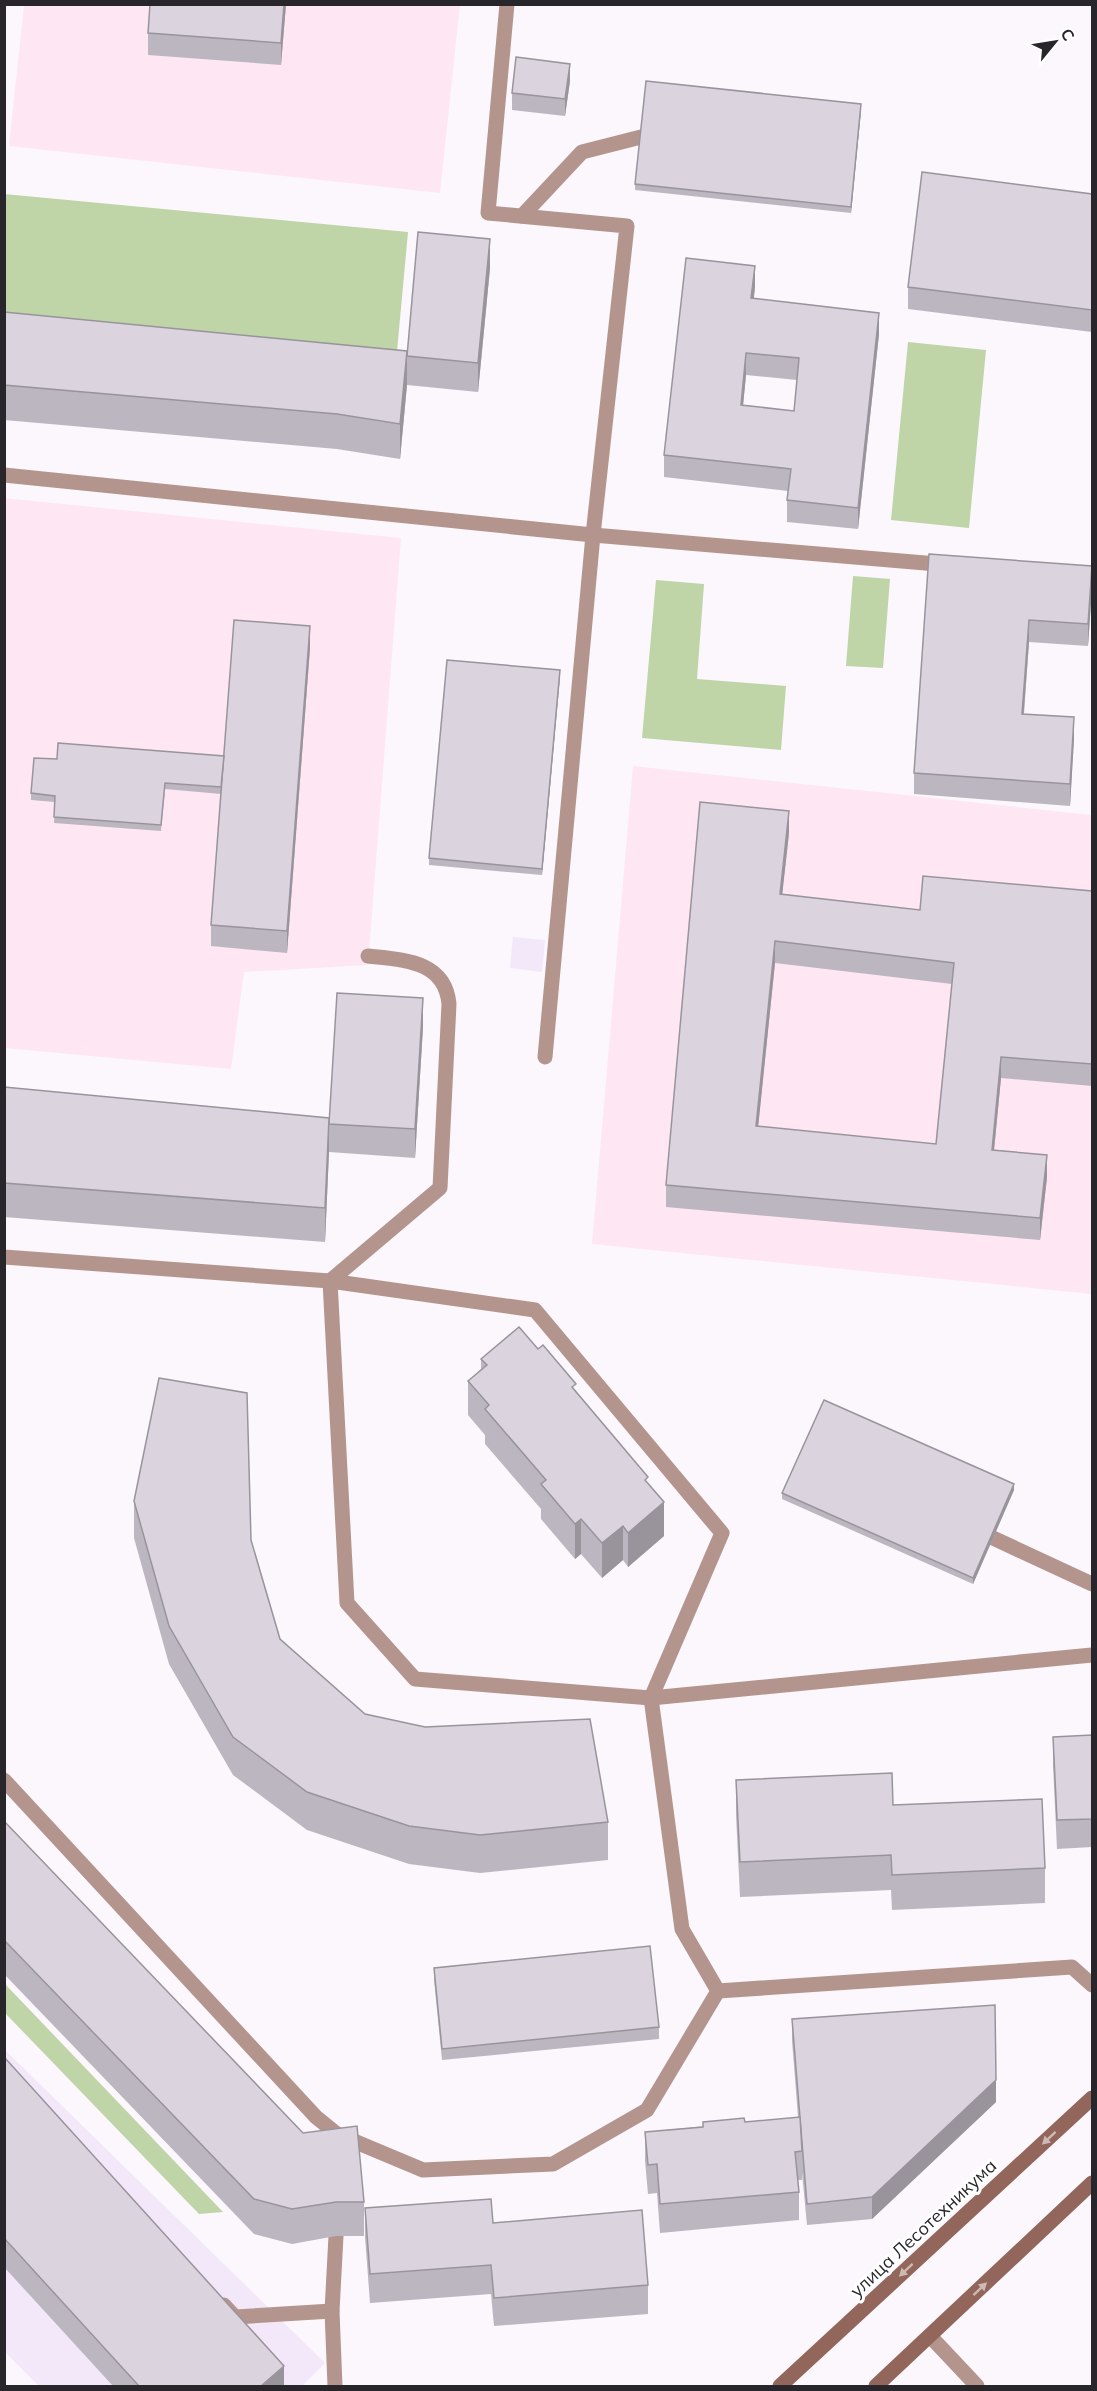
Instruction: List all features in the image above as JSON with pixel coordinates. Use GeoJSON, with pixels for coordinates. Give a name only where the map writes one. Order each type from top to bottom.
{"type":"FeatureCollection","features":[{"type":"Feature","properties":{"kind":"main road","name":"улица Лесотехникума"},"geometry":{"type":"LineString","coordinates":[[780,2386],[1092,2098]]}},
{"type":"Feature","properties":{"kind":"main road"},"geometry":{"type":"LineString","coordinates":[[876,2386],[1092,2183]]}},
{"type":"Feature","properties":{"kind":"lane"},"geometry":{"type":"LineString","coordinates":[[507,4],[488,213],[627,226],[593,535],[545,1057]]}},
{"type":"Feature","properties":{"kind":"lane"},"geometry":{"type":"LineString","coordinates":[[522,216],[582,152],[641,137]]}},
{"type":"Feature","properties":{"kind":"lane"},"geometry":{"type":"LineString","coordinates":[[4,475],[593,535],[964,567]]}},
{"type":"Feature","properties":{"kind":"lane"},"geometry":{"type":"LineString","coordinates":[[330,1281],[440,1188],[449,1004],[447,991],[434,972],[419,963],[368,956]]}},
{"type":"Feature","properties":{"kind":"lane"},"geometry":{"type":"LineString","coordinates":[[4,1257],[330,1281],[535,1310],[722,1533],[651,1698],[682,1929],[718,1991]]}},
{"type":"Feature","properties":{"kind":"lane"},"geometry":{"type":"LineString","coordinates":[[330,1281],[348,1603],[415,1679],[651,1698],[1092,1654]]}},
{"type":"Feature","properties":{"kind":"lane"},"geometry":{"type":"LineString","coordinates":[[993,1538],[1092,1584]]}},
{"type":"Feature","properties":{"kind":"lane"},"geometry":{"type":"LineString","coordinates":[[4,1780],[316,2117],[337,2134],[423,2170],[553,2164],[647,2110],[718,1991]]}},
{"type":"Feature","properties":{"kind":"lane"},"geometry":{"type":"LineString","coordinates":[[718,1991],[1072,1967],[1092,1985]]}},
{"type":"Feature","properties":{"kind":"lane"},"geometry":{"type":"LineString","coordinates":[[335,2154],[337,2134]]}},
{"type":"Feature","properties":{"kind":"lane"},"geometry":{"type":"LineString","coordinates":[[335,2386],[332,2311],[336,2236]]}},
{"type":"Feature","properties":{"kind":"lane"},"geometry":{"type":"LineString","coordinates":[[211,2291],[235,2317],[332,2311]]}},
{"type":"Feature","properties":{"kind":"lane"},"geometry":{"type":"LineString","coordinates":[[930,2336],[977,2386]]}},
{"type":"Feature","properties":{"kind":"shaded area"},"geometry":{"type":"Polygon","coordinates":[[[24,5],[460,5],[440,193],[9,146],[24,5]]]}},
{"type":"Feature","properties":{"kind":"shaded area"},"geometry":{"type":"Polygon","coordinates":[[[4,498],[401,538],[368,965],[244,972],[231,1069],[5,1048],[4,498]]]}},
{"type":"Feature","properties":{"kind":"shaded area"},"geometry":{"type":"Polygon","coordinates":[[[633,766],[1092,815],[1092,1294],[592,1244],[633,766]]]}},
{"type":"Feature","properties":{"kind":"shaded area"},"geometry":{"type":"Polygon","coordinates":[[[513,937],[545,940],[542,972],[510,968],[513,937]]]}},
{"type":"Feature","properties":{"kind":"shaded area"},"geometry":{"type":"Polygon","coordinates":[[[4,2049],[325,2363],[302,2386],[39,2386],[5,2352],[4,2049]]]}},
{"type":"Feature","properties":{"kind":"green space"},"geometry":{"type":"Polygon","coordinates":[[[4,194],[408,232],[395,373],[5,336],[4,194]]]}},
{"type":"Feature","properties":{"kind":"green space"},"geometry":{"type":"Polygon","coordinates":[[[908,342],[986,350],[969,528],[891,520],[908,342]]]}},
{"type":"Feature","properties":{"kind":"green space"},"geometry":{"type":"Polygon","coordinates":[[[853,576],[890,579],[883,668],[846,666],[853,576]]]}},
{"type":"Feature","properties":{"kind":"green space"},"geometry":{"type":"Polygon","coordinates":[[[656,580],[704,584],[697,679],[786,686],[781,750],[642,738],[656,580]]]}},
{"type":"Feature","properties":{"kind":"green space"},"geometry":{"type":"Polygon","coordinates":[[[4,1985],[223,2212],[199,2214],[5,2013],[4,1985]]]}},
{"type":"Feature","properties":{"kind":"building"},"geometry":{"type":"Polygon","coordinates":[[[150,4],[284,4],[281,43],[148,33],[150,4]]]}},
{"type":"Feature","properties":{"kind":"building"},"geometry":{"type":"Polygon","coordinates":[[[516,57],[570,64],[565,99],[512,93],[516,57]]]}},
{"type":"Feature","properties":{"kind":"building"},"geometry":{"type":"Polygon","coordinates":[[[646,81],[861,104],[851,207],[635,184],[646,81]]]}},
{"type":"Feature","properties":{"kind":"building"},"geometry":{"type":"Polygon","coordinates":[[[922,172],[1092,194],[1092,310],[908,287],[922,172]]]}},
{"type":"Feature","properties":{"kind":"building"},"geometry":{"type":"Polygon","coordinates":[[[418,232],[490,239],[478,363],[407,356],[418,232]]]}},
{"type":"Feature","properties":{"kind":"building"},"geometry":{"type":"Polygon","coordinates":[[[686,258],[755,266],[751,298],[879,313],[858,508],[787,500],[791,469],[664,455],[686,258]],[[746,353],[741,405],[794,411],[799,358],[746,353]]]}},
{"type":"Feature","properties":{"kind":"building"},"geometry":{"type":"Polygon","coordinates":[[[4,312],[407,351],[400,424],[337,414],[4,385],[4,312]]]}},
{"type":"Feature","properties":{"kind":"building"},"geometry":{"type":"Polygon","coordinates":[[[929,554],[1092,566],[1088,624],[1029,620],[1022,714],[1074,717],[1070,784],[914,773],[929,554]]]}},
{"type":"Feature","properties":{"kind":"building"},"geometry":{"type":"Polygon","coordinates":[[[234,620],[310,626],[287,931],[211,925],[234,620]]]}},
{"type":"Feature","properties":{"kind":"building"},"geometry":{"type":"Polygon","coordinates":[[[447,660],[560,670],[542,869],[429,858],[447,660]]]}},
{"type":"Feature","properties":{"kind":"building"},"geometry":{"type":"Polygon","coordinates":[[[58,743],[224,756],[221,787],[165,783],[161,825],[54,817],[55,796],[31,793],[34,758],[57,759],[58,743]]]}},
{"type":"Feature","properties":{"kind":"building"},"geometry":{"type":"Polygon","coordinates":[[[700,802],[789,811],[780,894],[920,910],[923,876],[1092,891],[1092,1064],[1001,1057],[992,1150],[1047,1155],[1040,1218],[666,1185],[700,802]],[[775,941],[756,1126],[936,1144],[954,963],[775,941]]]}},
{"type":"Feature","properties":{"kind":"building"},"geometry":{"type":"Polygon","coordinates":[[[337,993],[423,998],[415,1129],[329,1124],[337,993]]]}},
{"type":"Feature","properties":{"kind":"building"},"geometry":{"type":"Polygon","coordinates":[[[4,1087],[329,1118],[325,1208],[4,1183],[4,1087]]]}},
{"type":"Feature","properties":{"kind":"building"},"geometry":{"type":"Polygon","coordinates":[[[519,1327],[538,1349],[543,1345],[576,1384],[572,1387],[648,1477],[645,1480],[664,1502],[628,1533],[623,1526],[602,1543],[581,1519],[575,1524],[541,1484],[546,1480],[485,1409],[489,1405],[468,1381],[487,1365],[481,1359],[519,1327]]]}},
{"type":"Feature","properties":{"kind":"building"},"geometry":{"type":"Polygon","coordinates":[[[159,1378],[247,1393],[251,1540],[280,1639],[365,1714],[425,1727],[590,1719],[608,1822],[480,1835],[409,1826],[307,1792],[233,1737],[169,1626],[134,1501],[159,1378]]]}},
{"type":"Feature","properties":{"kind":"building"},"geometry":{"type":"Polygon","coordinates":[[[824,1400],[1014,1484],[973,1578],[782,1493],[824,1400]]]}},
{"type":"Feature","properties":{"kind":"building"},"geometry":{"type":"Polygon","coordinates":[[[1092,1735],[1092,1819],[1057,1820],[1053,1737],[1092,1735]]]}},
{"type":"Feature","properties":{"kind":"building"},"geometry":{"type":"Polygon","coordinates":[[[892,1773],[893,1805],[1042,1799],[1045,1868],[892,1875],[891,1855],[740,1862],[736,1780],[892,1773]]]}},
{"type":"Feature","properties":{"kind":"building"},"geometry":{"type":"Polygon","coordinates":[[[4,1821],[303,2133],[357,2126],[364,2202],[336,2202],[292,2209],[254,2199],[4,1940],[4,1821]]]}},
{"type":"Feature","properties":{"kind":"building"},"geometry":{"type":"Polygon","coordinates":[[[650,1946],[659,2027],[442,2049],[434,1968],[650,1946]]]}},
{"type":"Feature","properties":{"kind":"building"},"geometry":{"type":"Polygon","coordinates":[[[995,2005],[996,2080],[872,2197],[807,2204],[792,2019],[995,2005]]]}},
{"type":"Feature","properties":{"kind":"building"},"geometry":{"type":"Polygon","coordinates":[[[5,2058],[284,2366],[261,2386],[139,2386],[4,2238],[5,2058]]]}},
{"type":"Feature","properties":{"kind":"building"},"geometry":{"type":"Polygon","coordinates":[[[800,2117],[802,2151],[795,2152],[799,2192],[660,2204],[657,2164],[648,2165],[645,2132],[703,2127],[703,2122],[744,2118],[745,2122],[800,2117]]]}},
{"type":"Feature","properties":{"kind":"building"},"geometry":{"type":"Polygon","coordinates":[[[491,2199],[493,2223],[642,2210],[648,2285],[494,2298],[491,2265],[370,2274],[365,2208],[491,2199]]]}}]}
